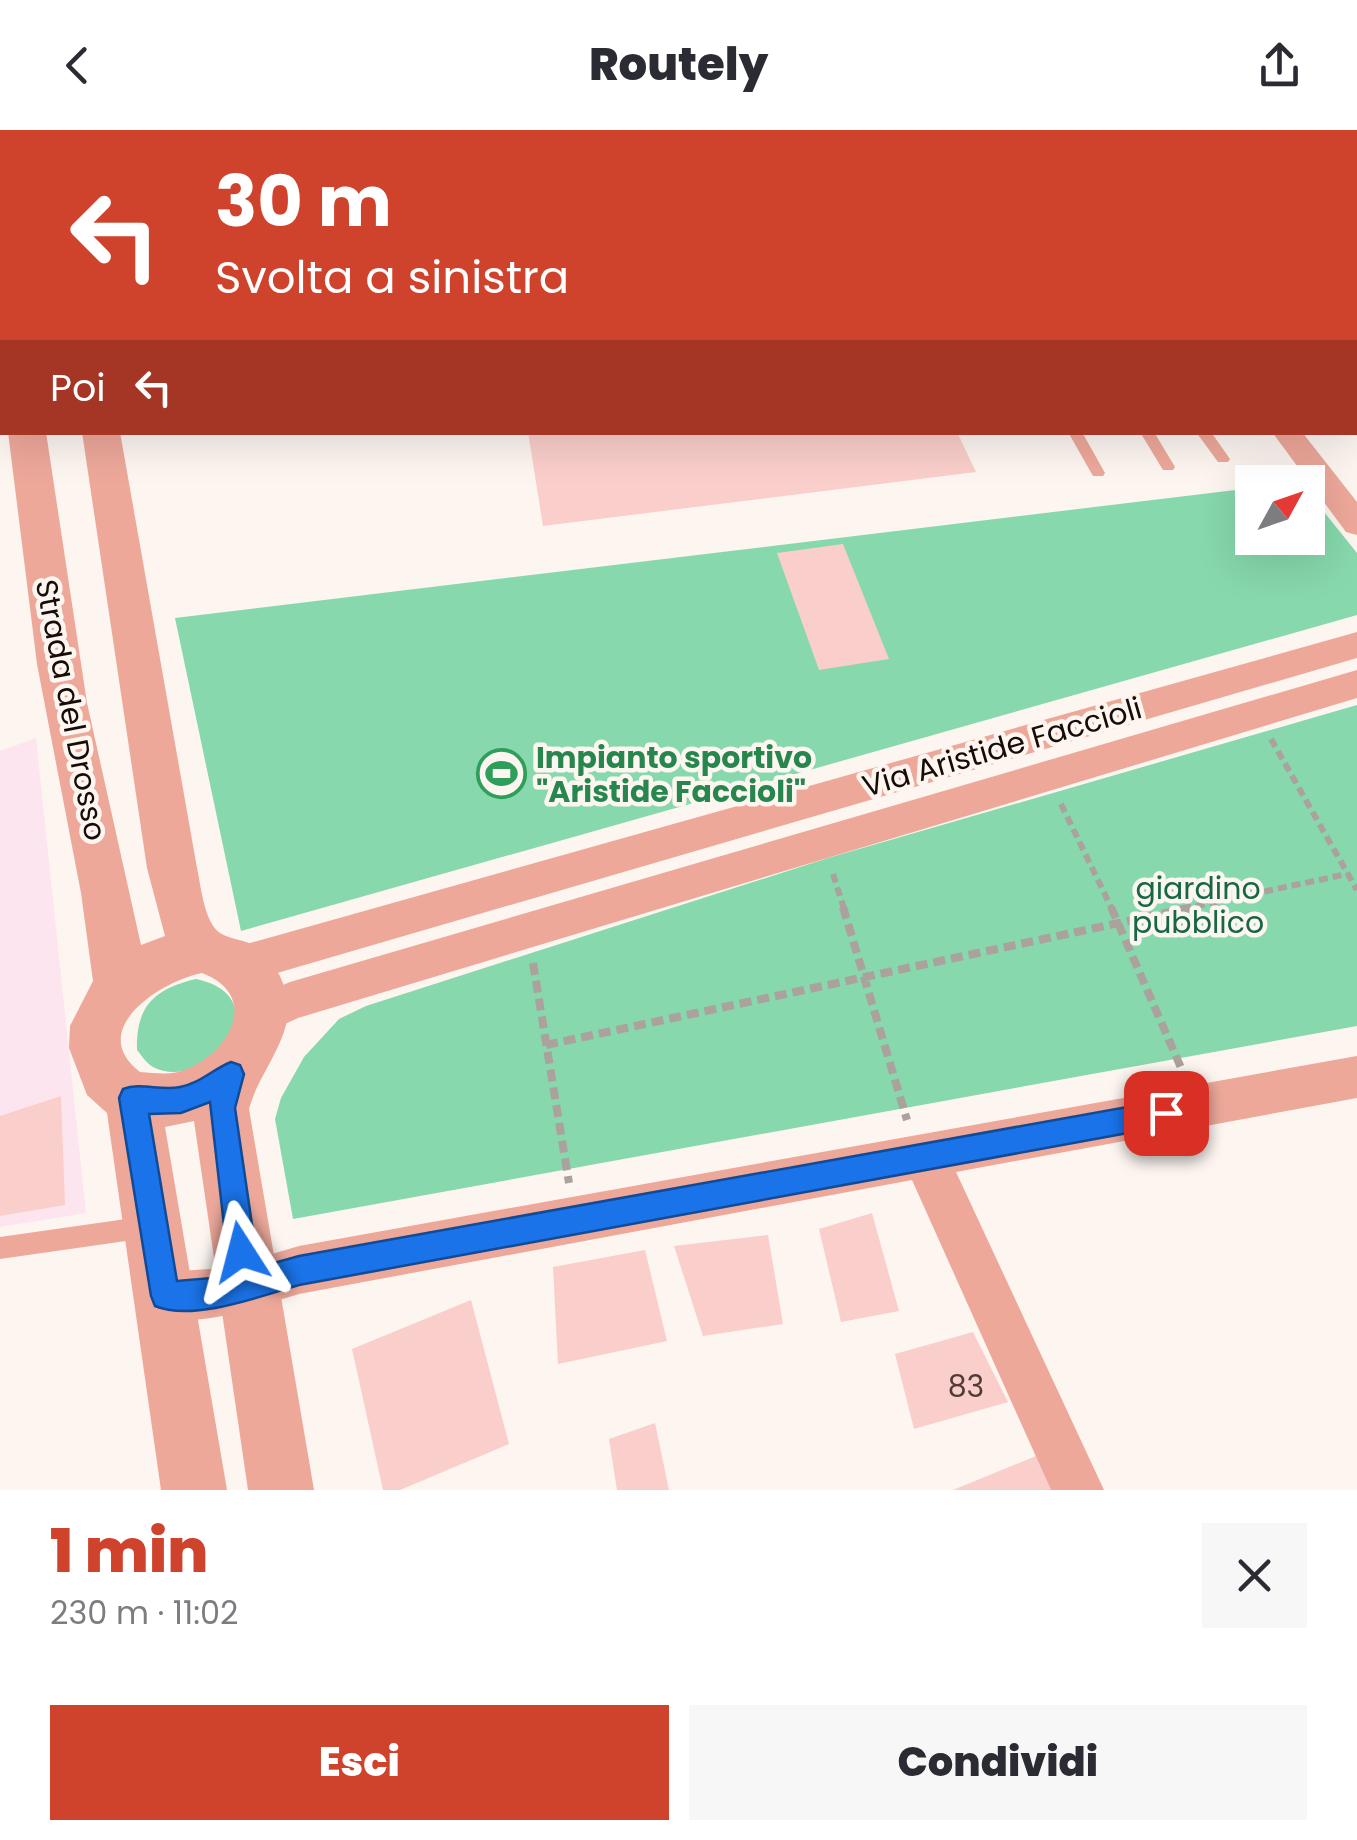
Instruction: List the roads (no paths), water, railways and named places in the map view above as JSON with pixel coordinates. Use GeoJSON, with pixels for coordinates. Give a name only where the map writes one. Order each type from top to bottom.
{"type":"FeatureCollection","features":[{"type":"Feature","properties":{"kind":"street","name":"Strada del Drosso"},"geometry":{"type":"LineString","coordinates":[[26,435],[39,546],[73,744],[111,906],[120,987]]}},
{"type":"Feature","properties":{"kind":"street"},"geometry":{"type":"LineString","coordinates":[[101,435],[172,868],[188,931],[222,957],[260,991],[263,1014],[247,1056],[231,1074],[207,1090],[181,1100],[155,1102],[132,1098],[110,1082],[96,1052],[100,1021],[120,987],[157,960],[222,957]]}},
{"type":"Feature","properties":{"kind":"street"},"geometry":{"type":"LineString","coordinates":[[1288,435],[1357,524]]}},
{"type":"Feature","properties":{"kind":"street","name":"Via Aristide Faccioli"},"geometry":{"type":"LineString","coordinates":[[222,957],[1357,645]]}},
{"type":"Feature","properties":{"kind":"street","name":"Via Aristide Faccioli"},"geometry":{"type":"LineString","coordinates":[[263,1014],[290,1001],[526,928],[1357,684]]}},
{"type":"Feature","properties":{"kind":"street"},"geometry":{"type":"LineString","coordinates":[[231,1074],[221,1108],[281,1490]]}},
{"type":"Feature","properties":{"kind":"street"},"geometry":{"type":"LineString","coordinates":[[165,1296],[224,1292],[299,1270],[1357,1078]]}},
{"type":"Feature","properties":{"kind":"street"},"geometry":{"type":"LineString","coordinates":[[132,1098],[194,1490]]}},
{"type":"Feature","properties":{"kind":"street"},"geometry":{"type":"LineString","coordinates":[[925,1157],[1078,1490]]}},
{"type":"Feature","properties":{"kind":"lane"},"geometry":{"type":"LineString","coordinates":[[1077,435],[1098,473]]}},
{"type":"Feature","properties":{"kind":"lane"},"geometry":{"type":"LineString","coordinates":[[1149,435],[1168,467]]}},
{"type":"Feature","properties":{"kind":"lane"},"geometry":{"type":"LineString","coordinates":[[1204,435],[1223,459]]}},
{"type":"Feature","properties":{"kind":"lane"},"geometry":{"type":"LineString","coordinates":[[0,1248],[152,1226]]}},
{"type":"Feature","properties":{"kind":"place","name":"Impianto sportivo \"Aristide Faccioli\""},"geometry":{"type":"Point","coordinates":[501,774]}},
{"type":"Feature","properties":{"kind":"park label","name":"giardino pubblico"},"geometry":{"type":"Point","coordinates":[1198,905]}}]}
